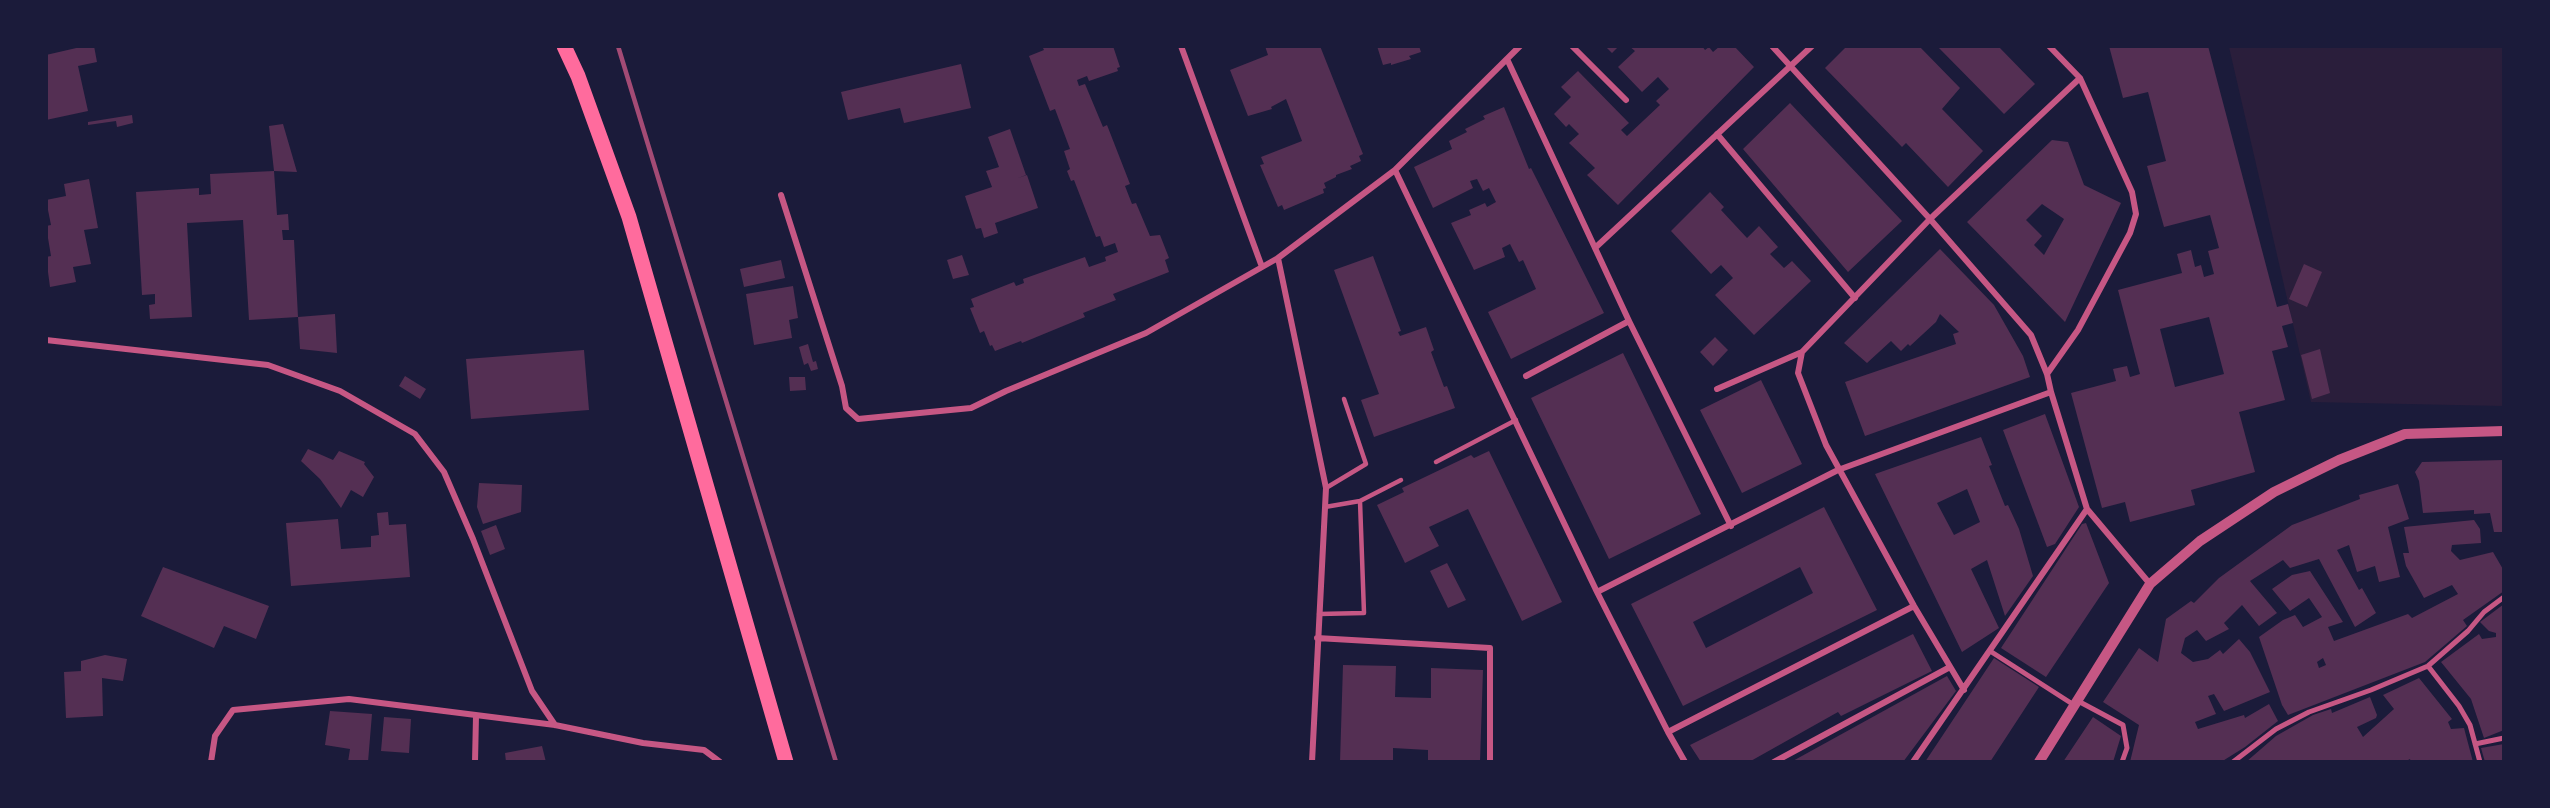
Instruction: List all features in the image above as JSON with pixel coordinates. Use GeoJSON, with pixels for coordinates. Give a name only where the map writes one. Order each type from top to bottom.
{"type":"FeatureCollection","features":[{"type":"Feature","properties":{"kind":"main road"},"geometry":{"type":"LineString","coordinates":[[564,46],[578,76],[629,217],[786,762]]}},
{"type":"Feature","properties":{"kind":"street"},"geometry":{"type":"LineString","coordinates":[[1181,46],[1262,267]]}},
{"type":"Feature","properties":{"kind":"street"},"geometry":{"type":"LineString","coordinates":[[781,195],[842,386],[846,408],[858,419],[971,408],[1006,391],[1146,333],[1278,258],[1395,170],[1520,46]]}},
{"type":"Feature","properties":{"kind":"street"},"geometry":{"type":"LineString","coordinates":[[1572,46],[1626,100]]}},
{"type":"Feature","properties":{"kind":"street"},"geometry":{"type":"LineString","coordinates":[[1772,46],[2031,334],[2047,374],[2087,509],[2150,584]]}},
{"type":"Feature","properties":{"kind":"street"},"geometry":{"type":"LineString","coordinates":[[1594,248],[1812,46]]}},
{"type":"Feature","properties":{"kind":"street"},"geometry":{"type":"LineString","coordinates":[[2047,374],[2078,330],[2130,233],[2136,214],[2132,192],[2080,78],[2049,46]]}},
{"type":"Feature","properties":{"kind":"street"},"geometry":{"type":"LineString","coordinates":[[1507,59],[1629,321],[1731,526]]}},
{"type":"Feature","properties":{"kind":"street"},"geometry":{"type":"LineString","coordinates":[[1718,389],[1802,352],[1930,219],[2080,78]]}},
{"type":"Feature","properties":{"kind":"street"},"geometry":{"type":"LineString","coordinates":[[1717,134],[1855,298]]}},
{"type":"Feature","properties":{"kind":"street"},"geometry":{"type":"LineString","coordinates":[[1395,170],[1597,592],[1685,762]]}},
{"type":"Feature","properties":{"kind":"street"},"geometry":{"type":"LineString","coordinates":[[1278,258],[1326,488],[1312,762]]}},
{"type":"Feature","properties":{"kind":"street"},"geometry":{"type":"LineString","coordinates":[[1526,376],[1629,321]]}},
{"type":"Feature","properties":{"kind":"street"},"geometry":{"type":"LineString","coordinates":[[46,340],[268,365],[340,391],[415,434],[444,472],[473,538],[532,691],[555,725]]}},
{"type":"Feature","properties":{"kind":"street"},"geometry":{"type":"LineString","coordinates":[[1802,352],[1798,373],[1838,470],[1964,690]]}},
{"type":"Feature","properties":{"kind":"street"},"geometry":{"type":"LineString","coordinates":[[1597,592],[1838,470],[2051,392]]}},
{"type":"Feature","properties":{"kind":"street"},"geometry":{"type":"LineString","coordinates":[[2039,762],[2150,584],[2209,535],[2274,492],[2338,460],[2405,434],[2504,431]]}},
{"type":"Feature","properties":{"kind":"street"},"geometry":{"type":"LineString","coordinates":[[1913,762],[2087,509]]}},
{"type":"Feature","properties":{"kind":"street"},"geometry":{"type":"LineString","coordinates":[[2233,762],[2276,729],[2308,712],[2371,690],[2428,666],[2468,631],[2484,612],[2504,597]]}},
{"type":"Feature","properties":{"kind":"street"},"geometry":{"type":"LineString","coordinates":[[1668,732],[1914,606]]}},
{"type":"Feature","properties":{"kind":"street"},"geometry":{"type":"LineString","coordinates":[[1317,638],[1490,648],[1490,762]]}},
{"type":"Feature","properties":{"kind":"street"},"geometry":{"type":"LineString","coordinates":[[1990,651],[2077,703],[2123,725],[2127,748],[2122,762]]}},
{"type":"Feature","properties":{"kind":"street"},"geometry":{"type":"LineString","coordinates":[[2428,666],[2459,706],[2470,725],[2480,762]]}},
{"type":"Feature","properties":{"kind":"street"},"geometry":{"type":"LineString","coordinates":[[1774,762],[1950,667]]}},
{"type":"Feature","properties":{"kind":"street"},"geometry":{"type":"LineString","coordinates":[[211,762],[215,736],[233,710],[349,699],[555,725],[643,743],[704,750],[720,762]]}},
{"type":"Feature","properties":{"kind":"street"},"geometry":{"type":"LineString","coordinates":[[475,762],[476,716]]}},
{"type":"Feature","properties":{"kind":"street"},"geometry":{"type":"LineString","coordinates":[[2475,744],[2504,738]]}},
{"type":"Feature","properties":{"kind":"lane"},"geometry":{"type":"LineString","coordinates":[[1326,488],[1366,464],[1344,399]]}},
{"type":"Feature","properties":{"kind":"lane"},"geometry":{"type":"LineString","coordinates":[[1436,462],[1516,420]]}},
{"type":"Feature","properties":{"kind":"lane"},"geometry":{"type":"LineString","coordinates":[[1325,507],[1360,501],[1401,480]]}},
{"type":"Feature","properties":{"kind":"lane"},"geometry":{"type":"LineString","coordinates":[[1319,614],[1364,613],[1360,501]]}},
{"type":"Feature","properties":{"kind":"shaded area"},"geometry":{"type":"Polygon","coordinates":[[[2229,47],[2503,47],[2503,406],[2311,402],[2229,47]]]}},
{"type":"Feature","properties":{"kind":"building"},"geometry":{"type":"Polygon","coordinates":[[[94,46],[97,62],[78,66],[88,111],[46,120],[46,55],[94,46]]]}},
{"type":"Feature","properties":{"kind":"building"},"geometry":{"type":"Polygon","coordinates":[[[1048,46],[1113,46],[1120,67],[1117,68],[1118,71],[1089,81],[1087,76],[1077,80],[1079,86],[1085,84],[1103,127],[1107,125],[1130,184],[1125,186],[1132,204],[1136,203],[1150,236],[1160,235],[1169,258],[1165,260],[1169,272],[1113,294],[1116,300],[1083,313],[1085,317],[1022,343],[1021,341],[995,351],[992,345],[990,346],[984,331],[980,333],[970,308],[974,307],[971,299],[1014,282],[1016,286],[1024,283],[1023,279],[1085,257],[1089,267],[1106,261],[1105,257],[1118,252],[1115,243],[1104,247],[1100,236],[1096,237],[1074,180],[1071,181],[1067,171],[1070,169],[1064,151],[1070,149],[1055,109],[1050,111],[1029,56],[1048,46]]]}},
{"type":"Feature","properties":{"kind":"building"},"geometry":{"type":"Polygon","coordinates":[[[1265,46],[1320,46],[1363,154],[1359,156],[1361,161],[1350,166],[1352,169],[1324,183],[1326,188],[1323,189],[1324,193],[1284,210],[1282,205],[1278,207],[1260,165],[1264,164],[1261,157],[1302,141],[1286,99],[1271,107],[1272,109],[1248,116],[1230,70],[1268,55],[1265,46]]]}},
{"type":"Feature","properties":{"kind":"building"},"geometry":{"type":"Polygon","coordinates":[[[1377,46],[1419,46],[1421,52],[1409,56],[1411,59],[1383,65],[1377,46]]]}},
{"type":"Feature","properties":{"kind":"building"},"geometry":{"type":"Polygon","coordinates":[[[1605,46],[1619,46],[1612,53],[1605,46]]]}},
{"type":"Feature","properties":{"kind":"building"},"geometry":{"type":"Polygon","coordinates":[[[1629,46],[1702,46],[1705,50],[1709,47],[1713,52],[1720,46],[1734,46],[1754,67],[1618,205],[1587,175],[1595,168],[1569,143],[1579,134],[1569,124],[1566,127],[1554,114],[1571,97],[1561,87],[1578,71],[1629,123],[1621,130],[1627,136],[1660,105],[1656,101],[1669,89],[1658,77],[1642,92],[1618,67],[1635,51],[1629,46]]]}},
{"type":"Feature","properties":{"kind":"building"},"geometry":{"type":"Polygon","coordinates":[[[1847,46],[1919,46],[1960,88],[1942,109],[1983,151],[1948,187],[1906,143],[1902,147],[1825,68],[1847,46]]]}},
{"type":"Feature","properties":{"kind":"building"},"geometry":{"type":"Polygon","coordinates":[[[1937,46],[1998,46],[2035,84],[2004,114],[1937,46]]]}},
{"type":"Feature","properties":{"kind":"building"},"geometry":{"type":"Polygon","coordinates":[[[2109,46],[2208,46],[2277,307],[2288,304],[2293,323],[2282,326],[2288,347],[2272,351],[2285,400],[2239,412],[2255,472],[2191,490],[2195,505],[2130,522],[2125,502],[2102,508],[2071,393],[2116,381],[2113,369],[2127,366],[2130,377],[2140,374],[2118,290],[2182,273],[2177,254],[2191,250],[2195,267],[2201,265],[2204,277],[2214,274],[2208,251],[2219,248],[2210,215],[2164,227],[2147,166],[2166,161],[2148,92],[2123,98],[2109,46]],[[2209,317],[2160,329],[2175,387],[2224,374],[2209,317]]]}},
{"type":"Feature","properties":{"kind":"building"},"geometry":{"type":"Polygon","coordinates":[[[961,64],[971,108],[904,123],[900,108],[848,120],[841,92],[961,64]]]}},
{"type":"Feature","properties":{"kind":"building"},"geometry":{"type":"Polygon","coordinates":[[[1790,103],[1902,221],[1848,272],[1743,149],[1790,103]]]}},
{"type":"Feature","properties":{"kind":"building"},"geometry":{"type":"Polygon","coordinates":[[[1504,107],[1529,169],[1531,168],[1604,313],[1511,359],[1488,312],[1536,289],[1523,260],[1519,262],[1510,244],[1502,248],[1505,257],[1474,270],[1451,223],[1471,215],[1469,210],[1485,203],[1487,207],[1496,202],[1489,188],[1483,191],[1477,179],[1470,181],[1473,188],[1433,208],[1414,167],[1452,149],[1449,141],[1467,132],[1465,129],[1485,119],[1483,116],[1504,107]]]}},
{"type":"Feature","properties":{"kind":"building"},"geometry":{"type":"Polygon","coordinates":[[[132,115],[133,123],[117,127],[116,121],[88,125],[88,122],[132,115]]]}},
{"type":"Feature","properties":{"kind":"building"},"geometry":{"type":"Polygon","coordinates":[[[283,124],[297,172],[274,171],[269,126],[283,124]]]}},
{"type":"Feature","properties":{"kind":"building"},"geometry":{"type":"Polygon","coordinates":[[[1010,129],[1026,175],[1018,178],[1027,175],[1038,208],[995,223],[998,233],[984,238],[981,228],[976,229],[965,196],[992,187],[986,171],[999,167],[988,137],[1010,129]]]}},
{"type":"Feature","properties":{"kind":"building"},"geometry":{"type":"Polygon","coordinates":[[[2052,140],[2068,142],[2084,185],[2121,203],[2065,322],[1967,222],[2052,140]],[[2042,204],[2026,220],[2042,236],[2034,245],[2044,255],[2064,219],[2042,204]]]}},
{"type":"Feature","properties":{"kind":"building"},"geometry":{"type":"Polygon","coordinates":[[[274,171],[277,215],[288,214],[289,230],[282,230],[283,240],[294,240],[298,317],[249,320],[243,220],[187,223],[192,317],[150,319],[149,305],[155,304],[155,294],[142,295],[136,192],[199,188],[199,195],[211,194],[210,174],[274,171]]]}},
{"type":"Feature","properties":{"kind":"building"},"geometry":{"type":"Polygon","coordinates":[[[89,179],[98,228],[84,230],[91,264],[73,267],[76,282],[50,287],[46,257],[51,256],[46,226],[51,225],[46,200],[66,196],[64,184],[89,179]]]}},
{"type":"Feature","properties":{"kind":"building"},"geometry":{"type":"Polygon","coordinates":[[[1710,192],[1724,207],[1721,210],[1747,238],[1759,226],[1778,247],[1770,254],[1784,268],[1792,261],[1811,281],[1754,335],[1715,295],[1733,278],[1721,265],[1711,274],[1671,231],[1710,192]]]}},
{"type":"Feature","properties":{"kind":"building"},"geometry":{"type":"Polygon","coordinates":[[[1940,249],[1994,305],[2023,356],[2030,377],[1865,436],[1845,382],[1956,344],[1953,334],[1959,332],[1940,314],[1936,322],[1910,346],[1908,344],[1901,351],[1891,341],[1867,363],[1844,343],[1940,249]]]}},
{"type":"Feature","properties":{"kind":"building"},"geometry":{"type":"Polygon","coordinates":[[[962,255],[969,275],[953,279],[947,260],[962,255]]]}},
{"type":"Feature","properties":{"kind":"building"},"geometry":{"type":"Polygon","coordinates":[[[1373,256],[1401,331],[1398,332],[1400,336],[1426,327],[1434,350],[1431,352],[1444,387],[1447,386],[1455,408],[1374,437],[1361,400],[1379,394],[1334,270],[1373,256]]]}},
{"type":"Feature","properties":{"kind":"building"},"geometry":{"type":"Polygon","coordinates":[[[781,260],[785,278],[744,287],[740,269],[781,260]]]}},
{"type":"Feature","properties":{"kind":"building"},"geometry":{"type":"Polygon","coordinates":[[[2304,264],[2322,272],[2307,307],[2289,299],[2304,264]]]}},
{"type":"Feature","properties":{"kind":"building"},"geometry":{"type":"Polygon","coordinates":[[[793,286],[798,318],[789,320],[792,338],[754,345],[746,294],[793,286]]]}},
{"type":"Feature","properties":{"kind":"building"},"geometry":{"type":"Polygon","coordinates":[[[335,314],[337,353],[300,349],[298,317],[335,314]]]}},
{"type":"Feature","properties":{"kind":"building"},"geometry":{"type":"Polygon","coordinates":[[[1715,337],[1728,350],[1713,366],[1700,352],[1715,337]]]}},
{"type":"Feature","properties":{"kind":"building"},"geometry":{"type":"Polygon","coordinates":[[[808,344],[813,362],[816,361],[818,369],[811,371],[808,363],[804,365],[799,347],[808,344]]]}},
{"type":"Feature","properties":{"kind":"building"},"geometry":{"type":"Polygon","coordinates":[[[2320,349],[2330,393],[2312,399],[2301,355],[2320,349]]]}},
{"type":"Feature","properties":{"kind":"building"},"geometry":{"type":"Polygon","coordinates":[[[584,350],[589,410],[471,419],[466,359],[584,350]]]}},
{"type":"Feature","properties":{"kind":"building"},"geometry":{"type":"Polygon","coordinates":[[[1623,353],[1701,514],[1609,559],[1531,398],[1623,353]]]}},
{"type":"Feature","properties":{"kind":"building"},"geometry":{"type":"Polygon","coordinates":[[[405,376],[426,389],[420,399],[399,386],[405,376]]]}},
{"type":"Feature","properties":{"kind":"building"},"geometry":{"type":"Polygon","coordinates":[[[789,377],[805,377],[806,390],[790,391],[789,377]]]}},
{"type":"Feature","properties":{"kind":"building"},"geometry":{"type":"Polygon","coordinates":[[[1761,380],[1802,464],[1742,493],[1700,410],[1761,380]]]}},
{"type":"Feature","properties":{"kind":"building"},"geometry":{"type":"Polygon","coordinates":[[[2045,414],[2079,507],[2055,544],[2047,547],[2003,430],[2045,414]]]}},
{"type":"Feature","properties":{"kind":"building"},"geometry":{"type":"Polygon","coordinates":[[[1981,437],[1992,465],[1989,466],[2005,506],[2008,505],[2019,529],[2033,576],[2005,616],[1987,560],[1971,569],[1999,628],[1962,652],[1875,474],[1981,437]],[[1967,489],[1937,503],[1954,535],[1980,522],[1967,489]]]}},
{"type":"Feature","properties":{"kind":"building"},"geometry":{"type":"Polygon","coordinates":[[[308,449],[333,460],[339,451],[365,462],[364,464],[374,477],[363,497],[351,490],[341,508],[320,479],[301,461],[308,449]]]}},
{"type":"Feature","properties":{"kind":"building"},"geometry":{"type":"Polygon","coordinates":[[[1489,451],[1562,602],[1522,621],[1468,509],[1429,527],[1439,546],[1405,563],[1377,505],[1404,492],[1402,488],[1471,455],[1474,458],[1489,451]]]}},
{"type":"Feature","properties":{"kind":"building"},"geometry":{"type":"Polygon","coordinates":[[[2504,460],[2504,532],[2494,532],[2490,513],[2474,514],[2474,510],[2423,513],[2419,481],[2415,472],[2422,462],[2504,460]]]}},
{"type":"Feature","properties":{"kind":"building"},"geometry":{"type":"Polygon","coordinates":[[[479,483],[522,485],[521,512],[483,524],[477,507],[479,483]]]}},
{"type":"Feature","properties":{"kind":"building"},"geometry":{"type":"Polygon","coordinates":[[[2398,484],[2409,519],[2388,527],[2400,577],[2379,582],[2375,566],[2357,572],[2349,545],[2337,550],[2359,590],[2362,588],[2376,613],[2355,627],[2319,559],[2290,568],[2283,560],[2250,581],[2277,613],[2259,626],[2242,605],[2224,623],[2229,629],[2206,641],[2197,630],[2185,638],[2181,653],[2193,662],[2208,659],[2220,650],[2223,654],[2239,639],[2250,652],[2270,692],[2224,711],[2214,694],[2208,696],[2216,714],[2195,722],[2198,729],[2244,715],[2245,718],[2269,704],[2278,721],[2245,747],[2221,762],[2130,762],[2139,725],[2103,702],[2139,648],[2158,662],[2166,619],[2191,601],[2194,603],[2219,578],[2292,525],[2360,499],[2359,495],[2398,484]]]}},
{"type":"Feature","properties":{"kind":"building"},"geometry":{"type":"Polygon","coordinates":[[[1824,507],[1877,610],[1683,706],[1631,604],[1824,507]],[[1800,567],[1693,622],[1706,648],[1813,593],[1800,567]]]}},
{"type":"Feature","properties":{"kind":"building"},"geometry":{"type":"Polygon","coordinates":[[[388,512],[389,525],[406,524],[410,577],[291,586],[286,523],[338,519],[341,549],[371,547],[371,536],[379,535],[377,513],[388,512]]]}},
{"type":"Feature","properties":{"kind":"building"},"geometry":{"type":"Polygon","coordinates":[[[2474,520],[2480,529],[2481,543],[2452,545],[2451,551],[2460,560],[2493,552],[2504,571],[2504,591],[2463,620],[2467,626],[2425,662],[2288,715],[2282,705],[2259,637],[2283,620],[2295,615],[2303,627],[2322,617],[2309,598],[2290,611],[2272,589],[2292,575],[2310,571],[2343,622],[2328,627],[2334,641],[2408,614],[2412,618],[2458,594],[2452,585],[2424,598],[2406,566],[2403,553],[2409,553],[2404,527],[2474,520]],[[2323,658],[2317,662],[2319,668],[2326,665],[2323,658]]]}},
{"type":"Feature","properties":{"kind":"building"},"geometry":{"type":"Polygon","coordinates":[[[2086,523],[2109,583],[2046,677],[2001,648],[2082,524],[2086,523]]]}},
{"type":"Feature","properties":{"kind":"building"},"geometry":{"type":"Polygon","coordinates":[[[496,525],[505,549],[490,555],[481,531],[496,525]]]}},
{"type":"Feature","properties":{"kind":"building"},"geometry":{"type":"Polygon","coordinates":[[[1447,563],[1466,600],[1448,608],[1430,571],[1447,563]]]}},
{"type":"Feature","properties":{"kind":"building"},"geometry":{"type":"Polygon","coordinates":[[[163,567],[269,606],[256,639],[224,626],[214,648],[141,616],[163,567]]]}},
{"type":"Feature","properties":{"kind":"building"},"geometry":{"type":"Polygon","coordinates":[[[2504,604],[2504,730],[2484,738],[2471,699],[2441,662],[2479,634],[2482,639],[2496,637],[2496,633],[2489,631],[2480,622],[2504,604]]]}},
{"type":"Feature","properties":{"kind":"building"},"geometry":{"type":"Polygon","coordinates":[[[1913,634],[1932,671],[1841,716],[1838,712],[1749,762],[1701,762],[1690,745],[1913,634]]]}},
{"type":"Feature","properties":{"kind":"building"},"geometry":{"type":"Polygon","coordinates":[[[105,655],[127,659],[123,681],[102,678],[103,716],[66,718],[64,672],[81,671],[81,661],[105,655]]]}},
{"type":"Feature","properties":{"kind":"building"},"geometry":{"type":"Polygon","coordinates":[[[1994,658],[2039,687],[1990,762],[1925,762],[1994,658]]]}},
{"type":"Feature","properties":{"kind":"building"},"geometry":{"type":"Polygon","coordinates":[[[1343,665],[1396,666],[1395,697],[1431,698],[1431,668],[1483,670],[1480,762],[1428,762],[1428,750],[1393,748],[1393,762],[1340,762],[1343,665]]]}},
{"type":"Feature","properties":{"kind":"building"},"geometry":{"type":"Polygon","coordinates":[[[1947,676],[1956,691],[1903,762],[1791,762],[1947,676]]]}},
{"type":"Feature","properties":{"kind":"building"},"geometry":{"type":"Polygon","coordinates":[[[2419,678],[2452,719],[2448,722],[2451,729],[2464,728],[2473,762],[2411,762],[2410,759],[2404,762],[2246,762],[2276,736],[2313,715],[2331,709],[2332,713],[2370,697],[2377,715],[2376,718],[2357,727],[2363,737],[2394,709],[2383,695],[2419,678]]]}},
{"type":"Feature","properties":{"kind":"building"},"geometry":{"type":"Polygon","coordinates":[[[330,711],[372,714],[368,762],[348,762],[350,749],[325,745],[330,711]]]}},
{"type":"Feature","properties":{"kind":"building"},"geometry":{"type":"Polygon","coordinates":[[[384,717],[411,719],[409,753],[381,751],[384,717]]]}},
{"type":"Feature","properties":{"kind":"building"},"geometry":{"type":"Polygon","coordinates":[[[2093,717],[2121,736],[2113,762],[2063,762],[2093,717]]]}},
{"type":"Feature","properties":{"kind":"building"},"geometry":{"type":"Polygon","coordinates":[[[2504,744],[2504,762],[2485,762],[2481,748],[2504,744]]]}},
{"type":"Feature","properties":{"kind":"building"},"geometry":{"type":"Polygon","coordinates":[[[542,746],[546,762],[506,762],[505,753],[542,746]]]}},
{"type":"Feature","properties":{"kind":"railway"},"geometry":{"type":"LineString","coordinates":[[618,46],[836,762]]}}]}
